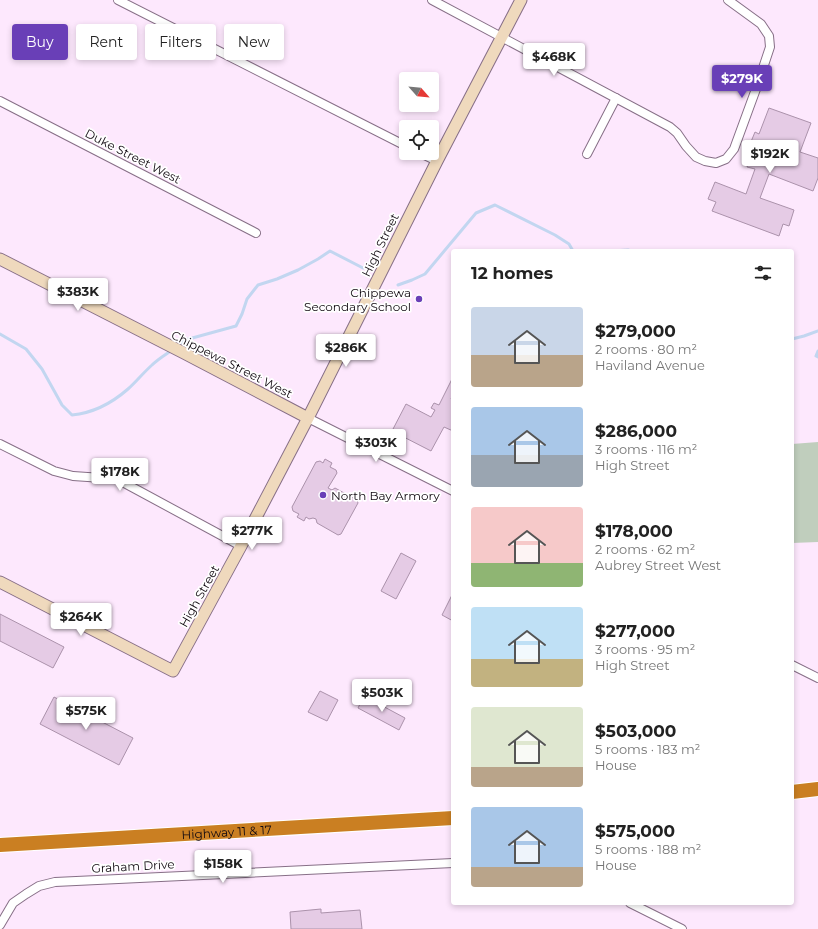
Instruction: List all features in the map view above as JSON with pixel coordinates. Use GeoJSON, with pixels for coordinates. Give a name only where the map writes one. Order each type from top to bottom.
{"type":"FeatureCollection","features":[{"type":"Feature","properties":{"kind":"highway"},"geometry":{"type":"LineString","coordinates":[[794,792],[818,789]]}},
{"type":"Feature","properties":{"kind":"highway","name":"Highway 11 & 17"},"geometry":{"type":"LineString","coordinates":[[0,845],[451,818]]}},
{"type":"Feature","properties":{"kind":"street"},"geometry":{"type":"LineString","coordinates":[[118,0],[399,142]]}},
{"type":"Feature","properties":{"kind":"street"},"geometry":{"type":"LineString","coordinates":[[432,0],[670,127],[677,133],[696,157],[705,161],[716,163],[726,159],[734,149],[770,47],[769,36],[761,24],[728,0]]}},
{"type":"Feature","properties":{"kind":"street","name":"High Street"},"geometry":{"type":"LineString","coordinates":[[0,582],[173,671],[308,418],[436,161],[521,0]]}},
{"type":"Feature","properties":{"kind":"street"},"geometry":{"type":"LineString","coordinates":[[587,154],[616,98]]}},
{"type":"Feature","properties":{"kind":"street","name":"Duke Street West"},"geometry":{"type":"LineString","coordinates":[[0,101],[256,233]]}},
{"type":"Feature","properties":{"kind":"street","name":"Chippewa Street West"},"geometry":{"type":"LineString","coordinates":[[0,260],[167,344],[451,491]]}},
{"type":"Feature","properties":{"kind":"street"},"geometry":{"type":"LineString","coordinates":[[0,444],[54,471],[73,476],[117,479],[241,546]]}},
{"type":"Feature","properties":{"kind":"street"},"geometry":{"type":"LineString","coordinates":[[794,666],[818,678]]}},
{"type":"Feature","properties":{"kind":"street","name":"Graham Drive"},"geometry":{"type":"LineString","coordinates":[[0,925],[13,903],[39,886],[55,882],[451,863]]}},
{"type":"Feature","properties":{"kind":"street"},"geometry":{"type":"LineString","coordinates":[[634,905],[682,929]]}},
{"type":"Feature","properties":{"kind":"green space"},"geometry":{"type":"Polygon","coordinates":[[[818,442],[818,542],[794,543],[794,444],[818,442]]]}},
{"type":"Feature","properties":{"kind":"building"},"geometry":{"type":"Polygon","coordinates":[[[769,108],[811,123],[800,152],[818,158],[818,178],[813,191],[769,174],[760,198],[794,210],[789,226],[783,224],[779,236],[712,211],[716,202],[708,199],[715,182],[746,194],[755,169],[747,167],[753,151],[748,149],[755,132],[759,134],[769,108]]]}},
{"type":"Feature","properties":{"kind":"building"},"geometry":{"type":"Polygon","coordinates":[[[451,381],[451,430],[444,427],[431,451],[392,431],[406,404],[431,417],[435,410],[431,408],[434,403],[439,405],[451,381]]]}},
{"type":"Feature","properties":{"kind":"building","name":"North Bay Armory"},"geometry":{"type":"Polygon","coordinates":[[[325,459],[332,463],[330,467],[336,470],[337,473],[328,488],[332,490],[335,488],[357,500],[358,503],[341,534],[338,535],[317,523],[316,519],[309,519],[306,517],[304,521],[297,517],[299,514],[293,511],[292,507],[316,462],[320,461],[323,463],[325,459]]]}},
{"type":"Feature","properties":{"kind":"building"},"geometry":{"type":"Polygon","coordinates":[[[401,553],[416,561],[396,599],[381,591],[401,553]]]}},
{"type":"Feature","properties":{"kind":"building"},"geometry":{"type":"Polygon","coordinates":[[[451,597],[451,620],[442,615],[451,597]]]}},
{"type":"Feature","properties":{"kind":"building"},"geometry":{"type":"Polygon","coordinates":[[[0,614],[64,647],[53,668],[0,641],[0,614]]]}},
{"type":"Feature","properties":{"kind":"building"},"geometry":{"type":"Polygon","coordinates":[[[320,691],[338,700],[327,721],[308,712],[320,691]]]}},
{"type":"Feature","properties":{"kind":"building"},"geometry":{"type":"Polygon","coordinates":[[[364,696],[405,718],[399,730],[358,708],[364,696]]]}},
{"type":"Feature","properties":{"kind":"building"},"geometry":{"type":"Polygon","coordinates":[[[54,697],[133,738],[119,765],[40,724],[54,697]]]}},
{"type":"Feature","properties":{"kind":"building"},"geometry":{"type":"Polygon","coordinates":[[[321,909],[321,913],[360,910],[362,929],[291,929],[290,912],[321,909]]]}},
{"type":"Feature","properties":{"kind":"waterway"},"geometry":{"type":"LineString","coordinates":[[398,285],[425,274],[476,213],[495,205],[555,235],[569,244],[572,249]]}},
{"type":"Feature","properties":{"kind":"waterway"},"geometry":{"type":"LineString","coordinates":[[176,347],[185,340],[236,326],[247,299],[258,285],[298,270],[330,251],[363,268]]}},
{"type":"Feature","properties":{"kind":"waterway"},"geometry":{"type":"LineString","coordinates":[[794,338],[818,331]]}},
{"type":"Feature","properties":{"kind":"waterway"},"geometry":{"type":"LineString","coordinates":[[0,334],[26,349],[42,369],[62,405],[72,415],[95,410],[115,399],[131,386],[154,363],[172,350]]}},
{"type":"Feature","properties":{"kind":"waterway"},"geometry":{"type":"LineString","coordinates":[[818,351],[816,356],[818,357]]}},
{"type":"Feature","properties":{"kind":"place","name":"Chippewa Secondary School"},"geometry":{"type":"Point","coordinates":[419,299]}},
{"type":"Feature","properties":{"kind":"place","name":"North Bay Armory"},"geometry":{"type":"Point","coordinates":[323,495]}}]}
